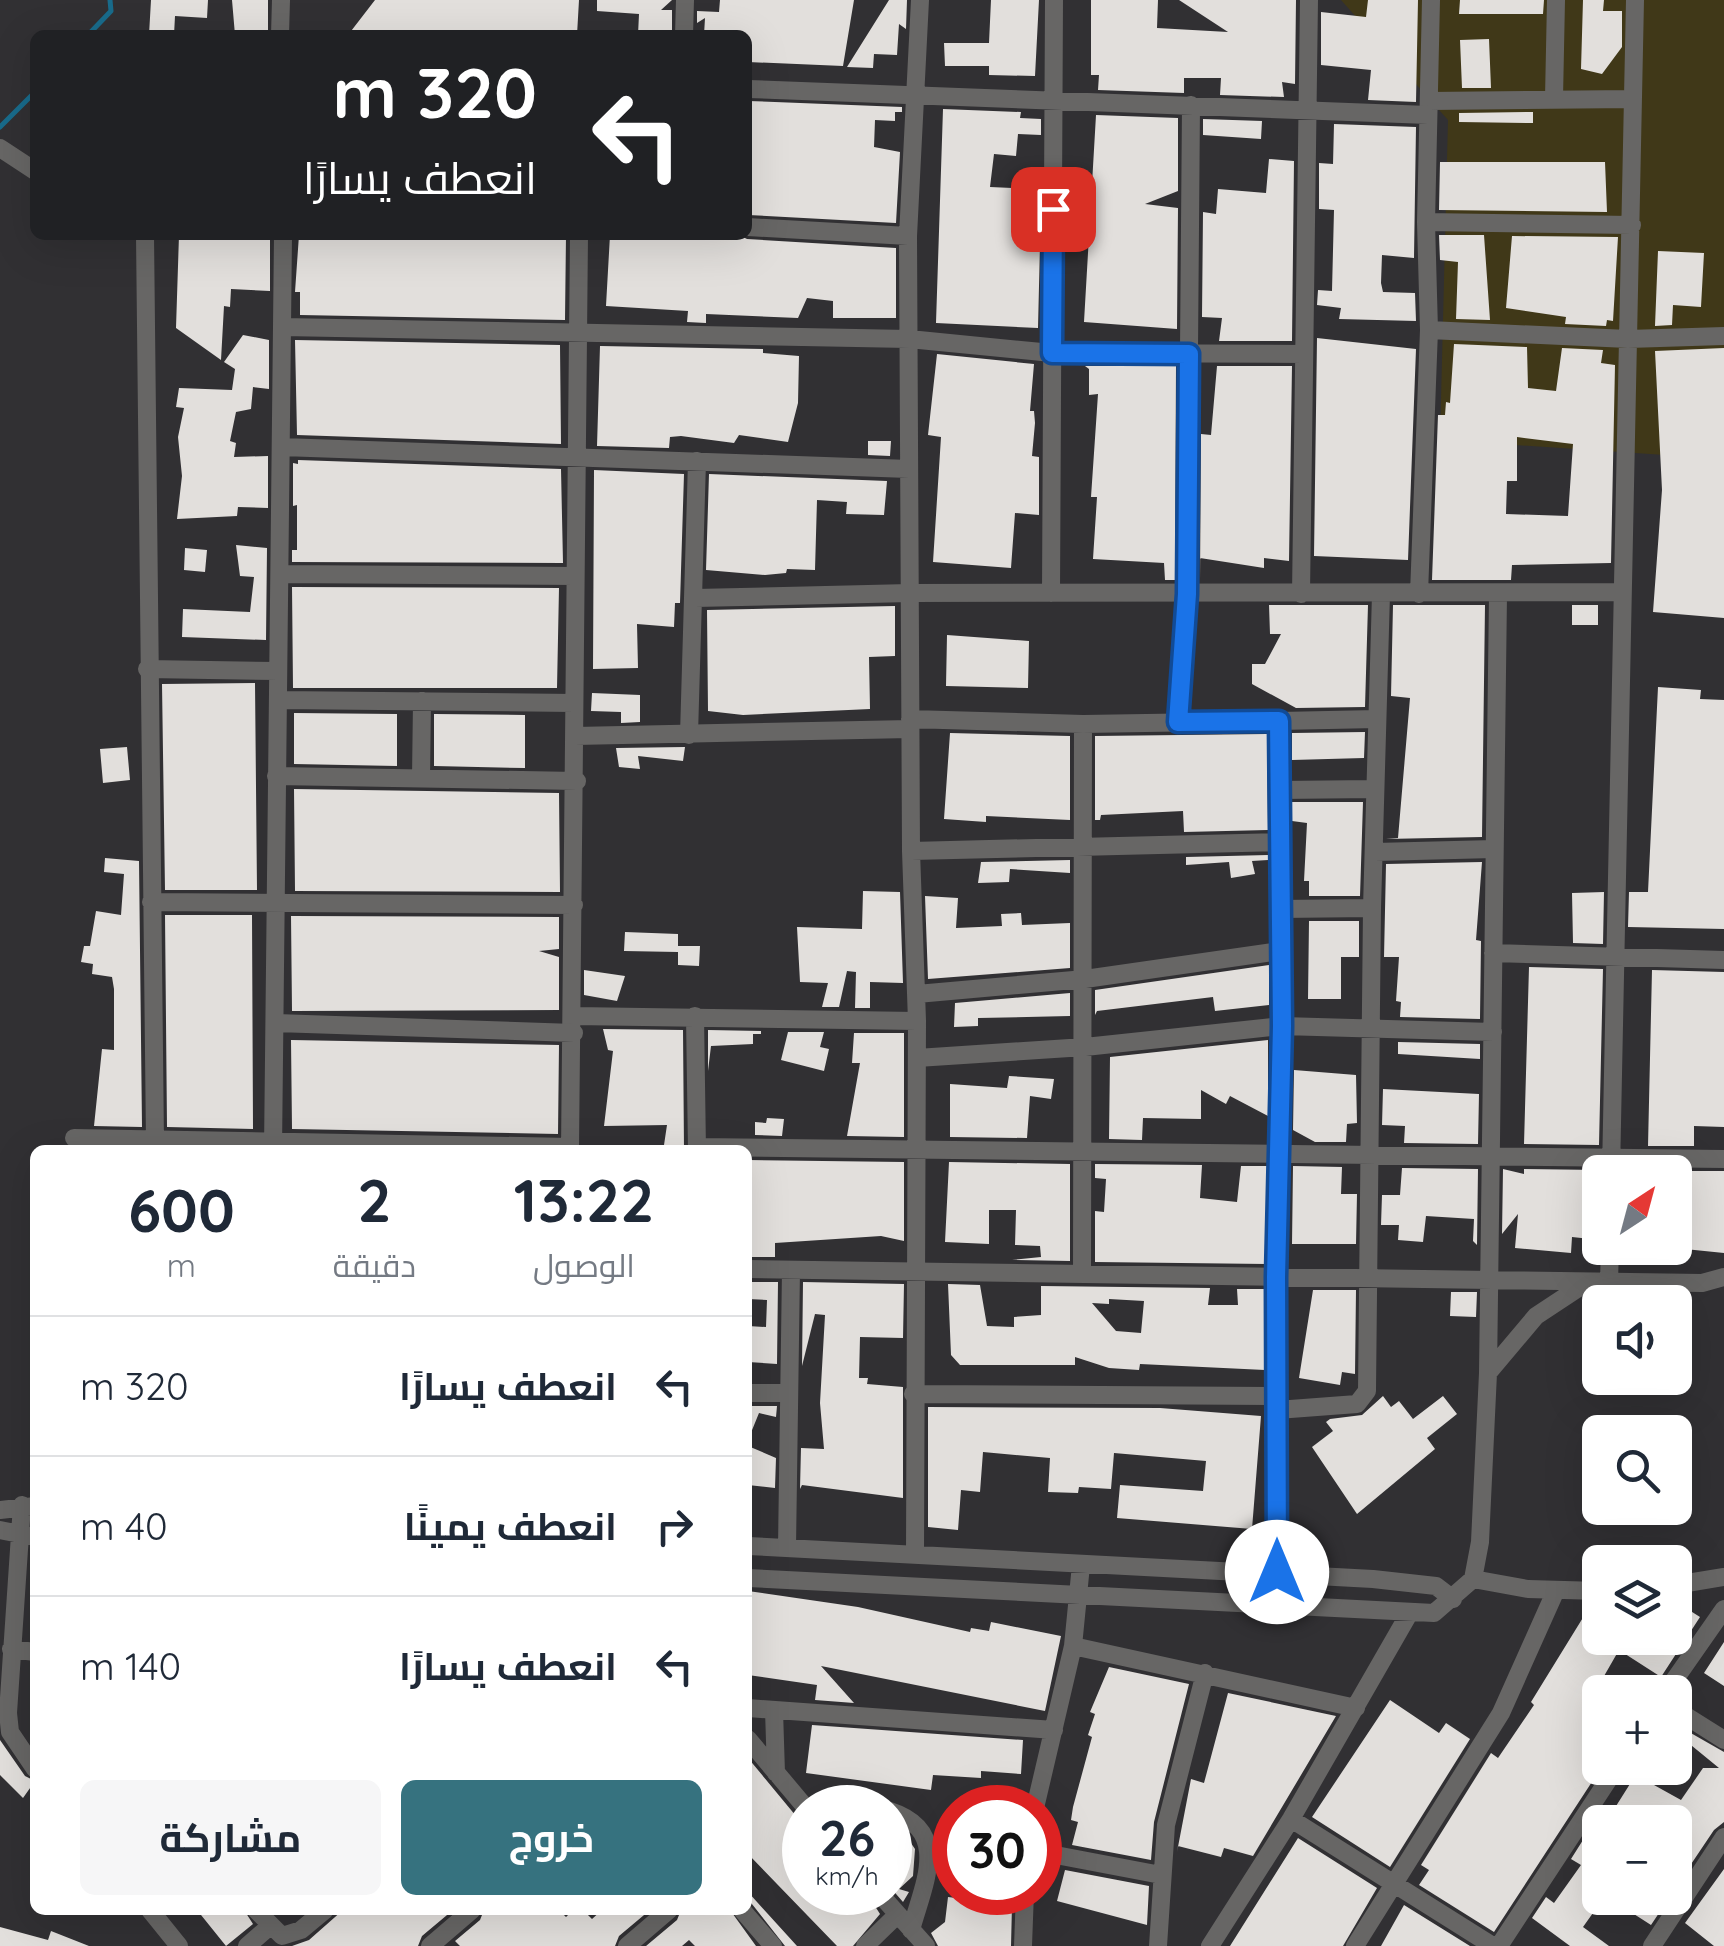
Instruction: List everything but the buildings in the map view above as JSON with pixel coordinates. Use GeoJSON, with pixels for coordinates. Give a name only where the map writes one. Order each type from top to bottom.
{"type":"FeatureCollection","features":[{"type":"Feature","properties":{"kind":"street"},"geometry":{"type":"LineString","coordinates":[[280,30],[281,0]]}},
{"type":"Feature","properties":{"kind":"street"},"geometry":{"type":"LineString","coordinates":[[684,30],[685,0]]}},
{"type":"Feature","properties":{"kind":"street"},"geometry":{"type":"LineString","coordinates":[[914,1553],[918,1022],[911,851],[908,236],[920,0]]}},
{"type":"Feature","properties":{"kind":"street"},"geometry":{"type":"LineString","coordinates":[[1051,594],[1054,0]]}},
{"type":"Feature","properties":{"kind":"street"},"geometry":{"type":"LineString","coordinates":[[1301,594],[1309,0]]}},
{"type":"Feature","properties":{"kind":"street"},"geometry":{"type":"LineString","coordinates":[[1419,594],[1429,330],[1426,222],[1431,0]]}},
{"type":"Feature","properties":{"kind":"street"},"geometry":{"type":"LineString","coordinates":[[1554,98],[1556,0]]}},
{"type":"Feature","properties":{"kind":"street"},"geometry":{"type":"LineString","coordinates":[[1611,1155],[1620,592],[1636,0]]}},
{"type":"Feature","properties":{"kind":"street"},"geometry":{"type":"LineString","coordinates":[[752,90],[1308,109],[1428,108],[1554,98],[1632,100]]}},
{"type":"Feature","properties":{"kind":"street"},"geometry":{"type":"LineString","coordinates":[[1178,722],[1187,594],[1190,106]]}},
{"type":"Feature","properties":{"kind":"street"},"geometry":{"type":"LineString","coordinates":[[0,148],[30,168]]}},
{"type":"Feature","properties":{"kind":"street"},"geometry":{"type":"LineString","coordinates":[[1426,222],[1632,225]]}},
{"type":"Feature","properties":{"kind":"street"},"geometry":{"type":"LineString","coordinates":[[752,228],[908,236]]}},
{"type":"Feature","properties":{"kind":"street"},"geometry":{"type":"LineString","coordinates":[[145,240],[147,669],[156,1142]]}},
{"type":"Feature","properties":{"kind":"street"},"geometry":{"type":"LineString","coordinates":[[273,1145],[283,240]]}},
{"type":"Feature","properties":{"kind":"street"},"geometry":{"type":"LineString","coordinates":[[570,1145],[579,240]]}},
{"type":"Feature","properties":{"kind":"street"},"geometry":{"type":"LineString","coordinates":[[283,327],[578,336],[909,339],[1052,353],[1304,354]]}},
{"type":"Feature","properties":{"kind":"street"},"geometry":{"type":"LineString","coordinates":[[1429,330],[1628,339],[1724,336]]}},
{"type":"Feature","properties":{"kind":"street"},"geometry":{"type":"LineString","coordinates":[[282,447],[909,469]]}},
{"type":"Feature","properties":{"kind":"street"},"geometry":{"type":"LineString","coordinates":[[689,735],[697,462]]}},
{"type":"Feature","properties":{"kind":"street"},"geometry":{"type":"LineString","coordinates":[[280,574],[575,576]]}},
{"type":"Feature","properties":{"kind":"street"},"geometry":{"type":"LineString","coordinates":[[695,598],[910,593],[1620,592]]}},
{"type":"Feature","properties":{"kind":"street"},"geometry":{"type":"LineString","coordinates":[[913,1394],[1353,1404],[1363,1399],[1370,1277],[1372,908],[1381,594]]}},
{"type":"Feature","properties":{"kind":"street"},"geometry":{"type":"LineString","coordinates":[[752,1578],[1410,1612],[1434,1612],[1473,1579],[1480,1542],[1488,1373],[1498,595]]}},
{"type":"Feature","properties":{"kind":"street"},"geometry":{"type":"LineString","coordinates":[[147,669],[278,671]]}},
{"type":"Feature","properties":{"kind":"street"},"geometry":{"type":"LineString","coordinates":[[278,700],[574,703]]}},
{"type":"Feature","properties":{"kind":"street"},"geometry":{"type":"LineString","coordinates":[[421,778],[422,701]]}},
{"type":"Feature","properties":{"kind":"street"},"geometry":{"type":"LineString","coordinates":[[575,736],[689,735],[910,724],[1377,720]]}},
{"type":"Feature","properties":{"kind":"street"},"geometry":{"type":"LineString","coordinates":[[1276,1604],[1276,1277],[1282,1026],[1279,721]]}},
{"type":"Feature","properties":{"kind":"street"},"geometry":{"type":"LineString","coordinates":[[1082,1274],[1083,724]]}},
{"type":"Feature","properties":{"kind":"street"},"geometry":{"type":"LineString","coordinates":[[276,776],[576,781]]}},
{"type":"Feature","properties":{"kind":"street"},"geometry":{"type":"LineString","coordinates":[[1278,790],[1374,790]]}},
{"type":"Feature","properties":{"kind":"street"},"geometry":{"type":"LineString","coordinates":[[911,851],[1278,842]]}},
{"type":"Feature","properties":{"kind":"street"},"geometry":{"type":"LineString","coordinates":[[1375,852],[1494,849]]}},
{"type":"Feature","properties":{"kind":"street"},"geometry":{"type":"LineString","coordinates":[[151,902],[574,905]]}},
{"type":"Feature","properties":{"kind":"street"},"geometry":{"type":"LineString","coordinates":[[1280,908],[1372,908]]}},
{"type":"Feature","properties":{"kind":"street"},"geometry":{"type":"LineString","coordinates":[[917,994],[1085,980],[1280,950]]}},
{"type":"Feature","properties":{"kind":"street"},"geometry":{"type":"LineString","coordinates":[[1493,953],[1724,960]]}},
{"type":"Feature","properties":{"kind":"street"},"geometry":{"type":"LineString","coordinates":[[276,1023],[574,1025],[694,1016],[918,1022]]}},
{"type":"Feature","properties":{"kind":"street"},"geometry":{"type":"LineString","coordinates":[[694,1016],[697,1145]]}},
{"type":"Feature","properties":{"kind":"street"},"geometry":{"type":"LineString","coordinates":[[917,1058],[1085,1047],[1282,1026],[1493,1032]]}},
{"type":"Feature","properties":{"kind":"street"},"geometry":{"type":"LineString","coordinates":[[74,1138],[124,1145],[226,1145]]}},
{"type":"Feature","properties":{"kind":"street"},"geometry":{"type":"LineString","coordinates":[[752,1150],[1084,1150],[1582,1164]]}},
{"type":"Feature","properties":{"kind":"street"},"geometry":{"type":"LineString","coordinates":[[1692,1161],[1724,1159]]}},
{"type":"Feature","properties":{"kind":"street"},"geometry":{"type":"LineString","coordinates":[[1609,1265],[1609,1281]]}},
{"type":"Feature","properties":{"kind":"street"},"geometry":{"type":"LineString","coordinates":[[752,1270],[1370,1277],[1488,1282],[1702,1282],[1724,1278]]}},
{"type":"Feature","properties":{"kind":"street"},"geometry":{"type":"LineString","coordinates":[[787,1548],[791,1270]]}},
{"type":"Feature","properties":{"kind":"street"},"geometry":{"type":"LineString","coordinates":[[1488,1373],[1536,1316],[1588,1281]]}},
{"type":"Feature","properties":{"kind":"street"},"geometry":{"type":"LineString","coordinates":[[752,1393],[788,1393]]}},
{"type":"Feature","properties":{"kind":"street"},"geometry":{"type":"LineString","coordinates":[[0,1510],[28,1505],[11,1649],[10,1732],[30,1762]]}},
{"type":"Feature","properties":{"kind":"street"},"geometry":{"type":"LineString","coordinates":[[0,1530],[27,1536]]}},
{"type":"Feature","properties":{"kind":"street"},"geometry":{"type":"LineString","coordinates":[[752,1546],[1277,1572],[1436,1586],[1453,1599]]}},
{"type":"Feature","properties":{"kind":"street"},"geometry":{"type":"LineString","coordinates":[[1041,1785],[1073,1646],[1080,1564]]}},
{"type":"Feature","properties":{"kind":"street"},"geometry":{"type":"LineString","coordinates":[[1692,1583],[1724,1578]]}},
{"type":"Feature","properties":{"kind":"street"},"geometry":{"type":"LineString","coordinates":[[1473,1579],[1582,1591]]}},
{"type":"Feature","properties":{"kind":"street"},"geometry":{"type":"LineString","coordinates":[[1355,1946],[1502,1713],[1556,1590]]}},
{"type":"Feature","properties":{"kind":"street"},"geometry":{"type":"LineString","coordinates":[[1678,1675],[1724,1609]]}},
{"type":"Feature","properties":{"kind":"street"},"geometry":{"type":"LineString","coordinates":[[1210,1946],[1292,1819],[1410,1612]]}},
{"type":"Feature","properties":{"kind":"street"},"geometry":{"type":"LineString","coordinates":[[1073,1646],[1356,1708]]}},
{"type":"Feature","properties":{"kind":"street"},"geometry":{"type":"LineString","coordinates":[[11,1649],[30,1651]]}},
{"type":"Feature","properties":{"kind":"street"},"geometry":{"type":"LineString","coordinates":[[1158,1946],[1166,1826],[1205,1673]]}},
{"type":"Feature","properties":{"kind":"street"},"geometry":{"type":"LineString","coordinates":[[752,1708],[1054,1730]]}},
{"type":"Feature","properties":{"kind":"street"},"geometry":{"type":"LineString","coordinates":[[774,1710],[776,1773]]}},
{"type":"Feature","properties":{"kind":"street"},"geometry":{"type":"LineString","coordinates":[[1692,1720],[1724,1740]]}},
{"type":"Feature","properties":{"kind":"street"},"geometry":{"type":"LineString","coordinates":[[752,1745],[786,1785]]}},
{"type":"Feature","properties":{"kind":"street"},"geometry":{"type":"LineString","coordinates":[[1292,1819],[1496,1946],[1605,1785]]}},
{"type":"Feature","properties":{"kind":"street"},"geometry":{"type":"LineString","coordinates":[[911,1930],[930,1861],[928,1843],[912,1822]]}},
{"type":"Feature","properties":{"kind":"street"},"geometry":{"type":"LineString","coordinates":[[1652,1946],[1724,1837]]}},
{"type":"Feature","properties":{"kind":"street"},"geometry":{"type":"LineString","coordinates":[[1062,1856],[1160,1874]]}},
{"type":"Feature","properties":{"kind":"street"},"geometry":{"type":"LineString","coordinates":[[154,1915],[179,1946]]}},
{"type":"Feature","properties":{"kind":"street"},"geometry":{"type":"LineString","coordinates":[[260,1915],[269,1927],[289,1936],[317,1915]]}},
{"type":"Feature","properties":{"kind":"street"},"geometry":{"type":"LineString","coordinates":[[430,1946],[466,1915]]}},
{"type":"Feature","properties":{"kind":"street"},"geometry":{"type":"LineString","coordinates":[[628,1946],[663,1915]]}},
{"type":"Feature","properties":{"kind":"street"},"geometry":{"type":"LineString","coordinates":[[746,1915],[773,1946]]}},
{"type":"Feature","properties":{"kind":"street"},"geometry":{"type":"LineString","coordinates":[[865,1946],[897,1915],[926,1946]]}},
{"type":"Feature","properties":{"kind":"street"},"geometry":{"type":"LineString","coordinates":[[1023,1946],[1024,1915]]}},
{"type":"Feature","properties":{"kind":"street"},"geometry":{"type":"LineString","coordinates":[[246,1946],[269,1927]]}},
{"type":"Feature","properties":{"kind":"sand"},"geometry":{"type":"Polygon","coordinates":[[[1341,0],[1724,0],[1724,459],[1440,440],[1448,120],[1341,0]]]}},
{"type":"Feature","properties":{"kind":"waterway"},"geometry":{"type":"LineString","coordinates":[[93,30],[111,11],[110,0]]}},
{"type":"Feature","properties":{"kind":"waterway"},"geometry":{"type":"LineString","coordinates":[[0,127],[30,97]]}},
{"type":"Feature","properties":{"kind":"route"},"geometry":{"type":"LineString","coordinates":[[1053,209],[1052,353],[1189,354],[1187,594],[1178,722],[1279,721],[1282,1026],[1276,1277],[1277,1572]]}}]}
